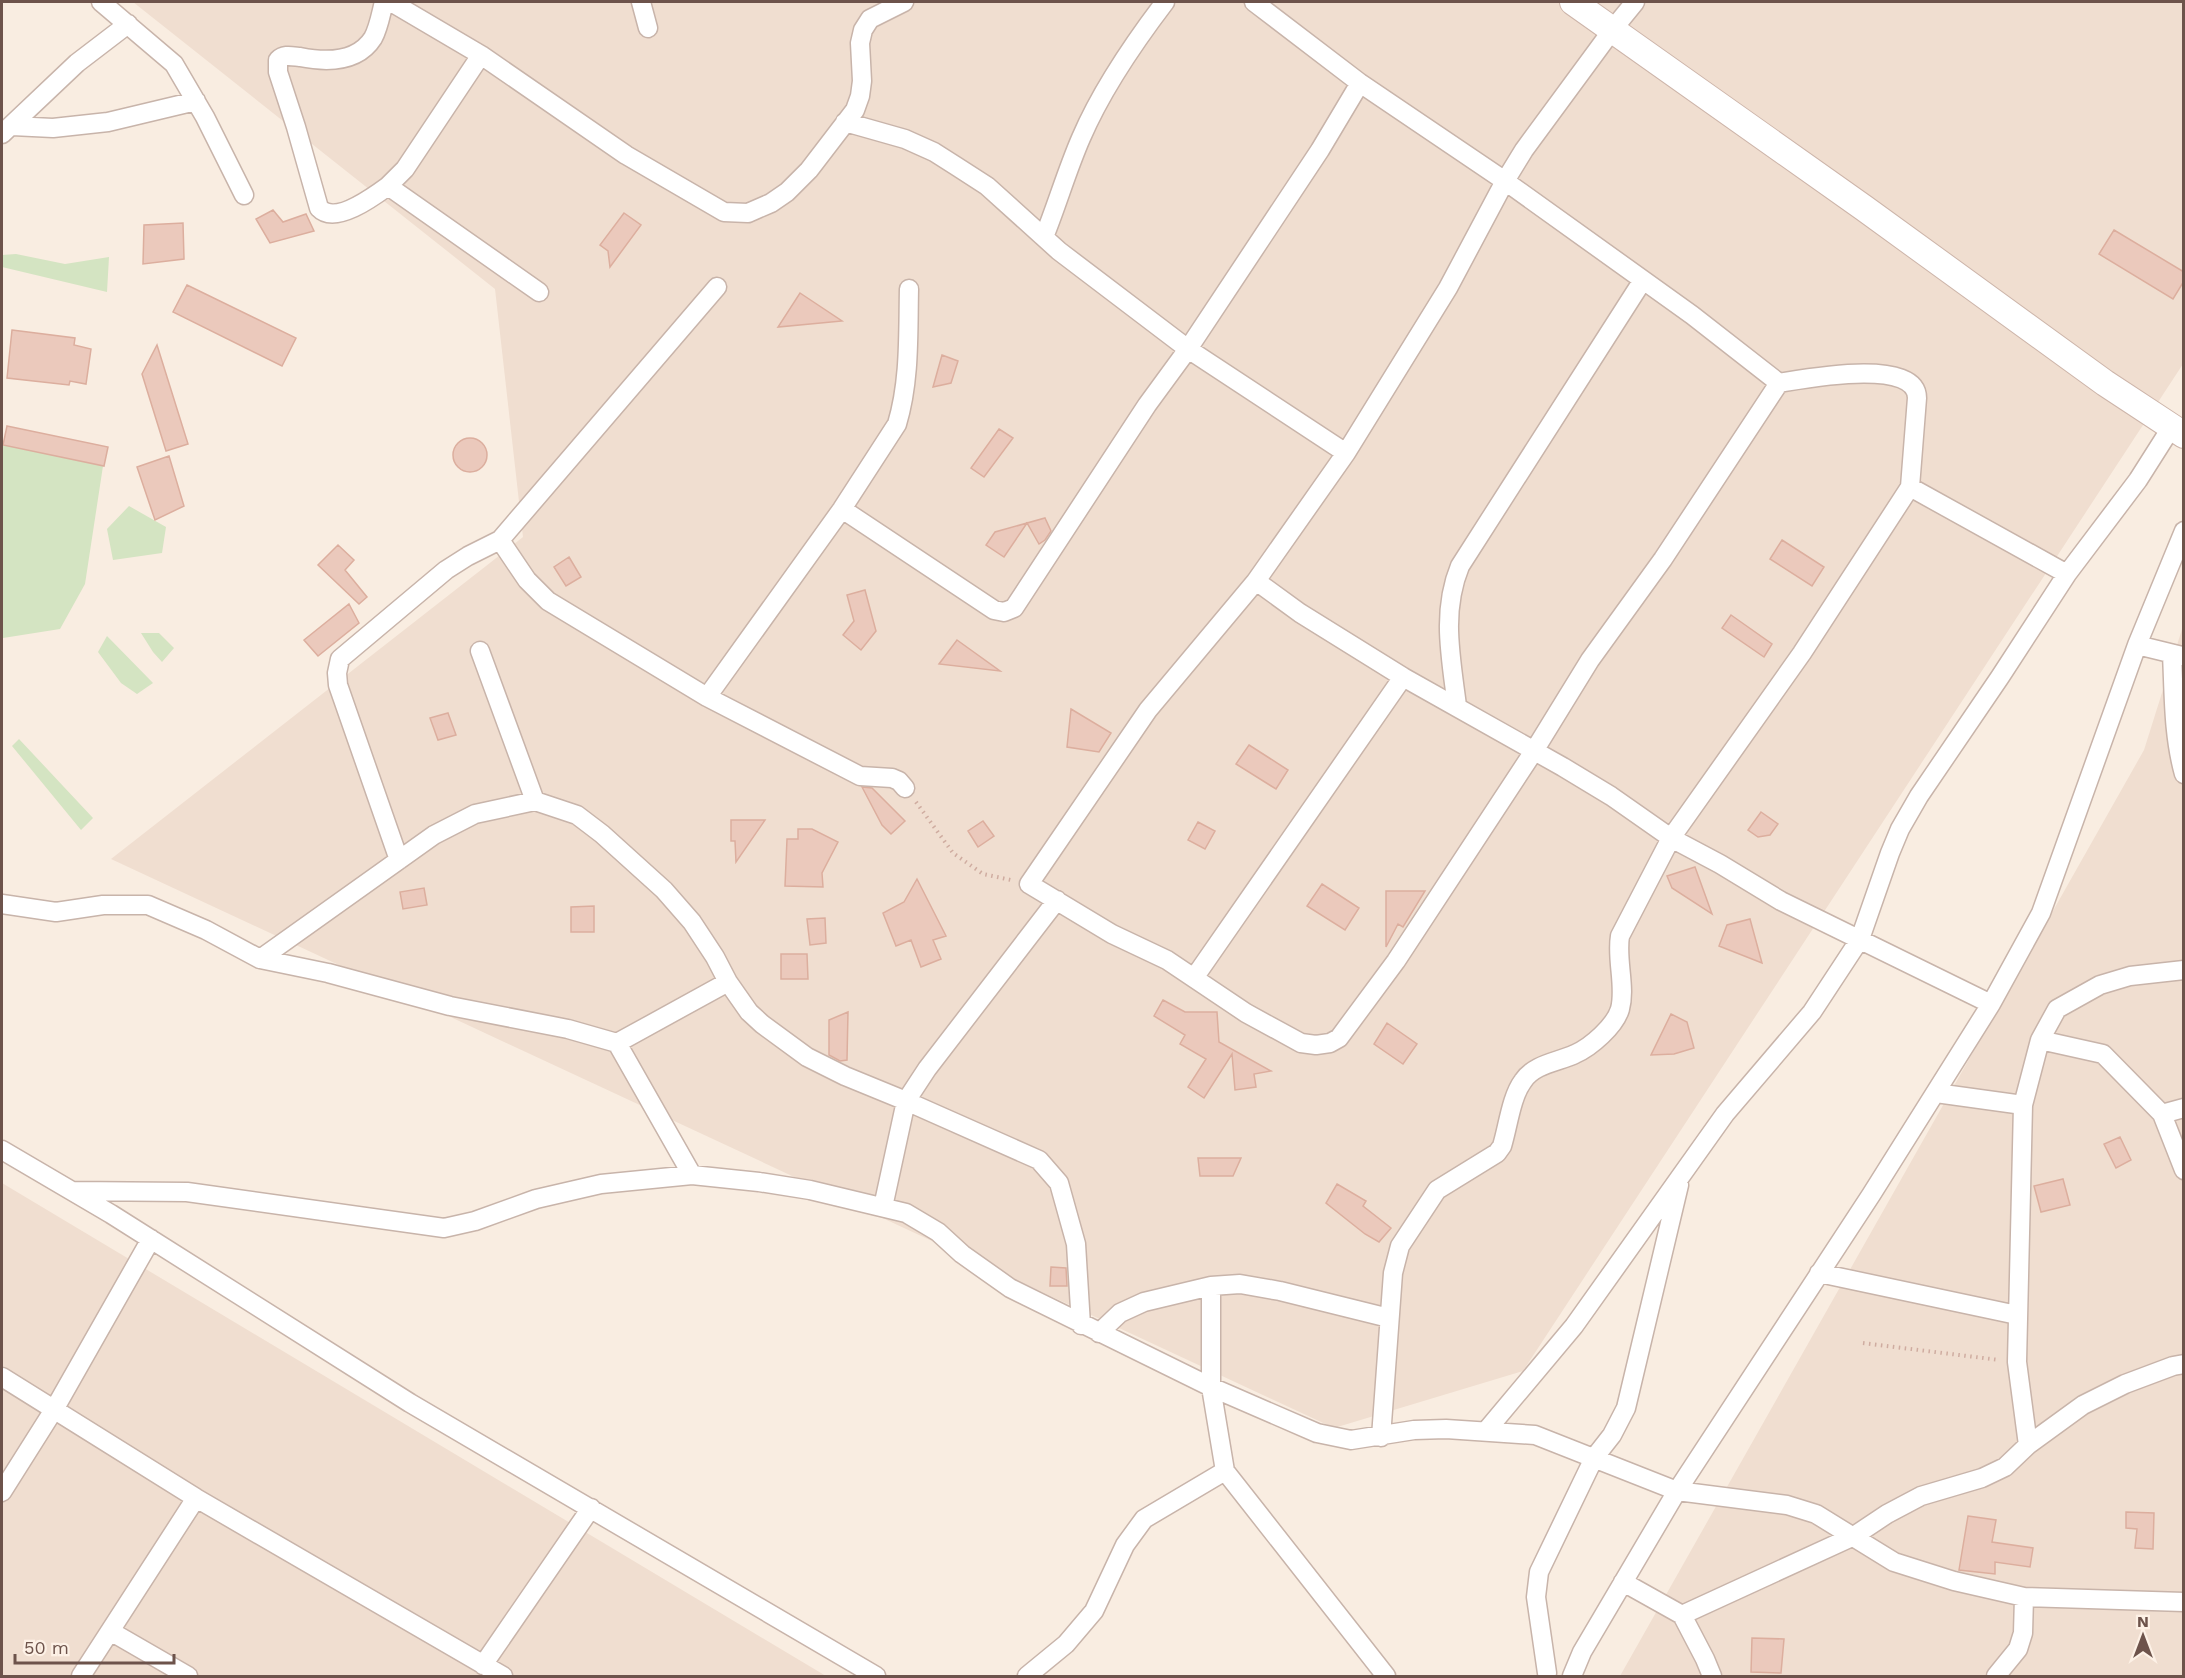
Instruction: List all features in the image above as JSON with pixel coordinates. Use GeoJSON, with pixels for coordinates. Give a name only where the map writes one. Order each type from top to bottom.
{"type":"FeatureCollection","features":[{"type":"Feature","properties":{"kind":"street"},"geometry":{"type":"LineString","coordinates":[[101,2],[174,64],[196,101],[244,195]]}},
{"type":"Feature","properties":{"kind":"street"},"geometry":{"type":"LineString","coordinates":[[384,2],[373,37],[358,53],[318,61],[281,57],[276,65],[319,208],[324,213],[330,215],[362,204],[388,186],[405,169],[481,55]]}},
{"type":"Feature","properties":{"kind":"street"},"geometry":{"type":"LineString","coordinates":[[391,2],[481,55],[626,155],[724,212],[735,214],[758,210],[787,192],[809,170],[855,110],[862,81],[860,43],[868,10],[904,2]]}},
{"type":"Feature","properties":{"kind":"street"},"geometry":{"type":"LineString","coordinates":[[641,2],[648,28]]}},
{"type":"Feature","properties":{"kind":"street"},"geometry":{"type":"LineString","coordinates":[[1044,237],[1080,139],[1125,56],[1165,2]]}},
{"type":"Feature","properties":{"kind":"street"},"geometry":{"type":"LineString","coordinates":[[1254,2],[1360,83],[1505,181],[1643,280],[1738,349],[1779,383],[1836,375],[1872,373],[1892,375],[1914,386],[1917,391],[1910,487],[1802,653],[1671,838],[1620,936],[1618,949],[1622,1000],[1615,1021],[1577,1053],[1537,1068],[1523,1080],[1517,1092],[1502,1146],[1497,1154],[1437,1190],[1400,1246],[1392,1274],[1381,1437]]}},
{"type":"Feature","properties":{"kind":"street"},"geometry":{"type":"LineString","coordinates":[[1486,1431],[1574,1326],[1725,1114],[1812,1012],[1860,939],[1890,853],[1900,829],[1919,796],[2067,574],[2177,432],[2105,383],[1573,2]]}},
{"type":"Feature","properties":{"kind":"street"},"geometry":{"type":"LineString","coordinates":[[1635,2],[1612,29],[1524,150],[1448,288],[1346,453],[1256,581],[1148,710],[1029,884],[1112,934],[1167,960],[1246,1013],[1301,1043],[1316,1045],[1330,1043],[1339,1038],[1396,961],[1534,751],[1590,660],[1663,559],[1779,383]]}},
{"type":"Feature","properties":{"kind":"street"},"geometry":{"type":"LineString","coordinates":[[7,130],[77,63],[128,24]]}},
{"type":"Feature","properties":{"kind":"street"},"geometry":{"type":"LineString","coordinates":[[842,510],[994,610],[1004,612],[1014,608],[1147,405],[1188,349],[1320,150],[1360,83]]}},
{"type":"Feature","properties":{"kind":"street"},"geometry":{"type":"LineString","coordinates":[[7,130],[108,122],[196,101]]}},
{"type":"Feature","properties":{"kind":"street"},"geometry":{"type":"LineString","coordinates":[[845,122],[905,139],[934,152],[987,186],[1044,237],[1188,349],[1346,453]]}},
{"type":"Feature","properties":{"kind":"street"},"geometry":{"type":"LineString","coordinates":[[388,186],[539,292]]}},
{"type":"Feature","properties":{"kind":"street"},"geometry":{"type":"LineString","coordinates":[[1457,706],[1448,609],[1452,585],[1460,566],[1643,280]]}},
{"type":"Feature","properties":{"kind":"street"},"geometry":{"type":"LineString","coordinates":[[399,860],[338,685],[337,673],[340,659],[446,570],[500,540],[717,287]]}},
{"type":"Feature","properties":{"kind":"street"},"geometry":{"type":"LineString","coordinates":[[707,697],[842,510],[897,424],[902,408],[906,375],[909,289]]}},
{"type":"Feature","properties":{"kind":"street"},"geometry":{"type":"LineString","coordinates":[[1910,487],[2067,574]]}},
{"type":"Feature","properties":{"kind":"street"},"geometry":{"type":"LineString","coordinates":[[1572,1677],[1582,1652],[1677,1491],[1936,1093],[1991,1004],[2041,914],[2137,645],[2184,531]]}},
{"type":"Feature","properties":{"kind":"street"},"geometry":{"type":"LineString","coordinates":[[500,540],[527,580],[548,601],[707,697],[860,776],[892,778],[899,781],[905,788]]}},
{"type":"Feature","properties":{"kind":"street"},"geometry":{"type":"LineString","coordinates":[[1256,581],[1300,613],[1403,677],[1611,796],[1671,838],[1781,901],[1991,1004]]}},
{"type":"Feature","properties":{"kind":"street"},"geometry":{"type":"LineString","coordinates":[[2137,645],[2178,655],[2175,729],[2184,774]]}},
{"type":"Feature","properties":{"kind":"street"},"geometry":{"type":"LineString","coordinates":[[480,651],[535,801]]}},
{"type":"Feature","properties":{"kind":"street"},"geometry":{"type":"LineString","coordinates":[[1194,978],[1403,677]]}},
{"type":"Feature","properties":{"kind":"street"},"geometry":{"type":"LineString","coordinates":[[260,958],[434,835],[475,814],[535,801],[577,815],[602,834],[664,890],[692,922],[716,957],[728,982],[749,1012],[762,1024],[807,1057],[845,1076],[1039,1160],[1059,1183],[1076,1244],[1081,1325]]}},
{"type":"Feature","properties":{"kind":"street"},"geometry":{"type":"LineString","coordinates":[[883,1207],[906,1101],[927,1069],[1057,900]]}},
{"type":"Feature","properties":{"kind":"street"},"geometry":{"type":"LineString","coordinates":[[2,904],[56,912],[103,905],[148,905],[206,930],[260,958],[328,973],[450,1006],[568,1029],[617,1043],[692,1175]]}},
{"type":"Feature","properties":{"kind":"street"},"geometry":{"type":"LineString","coordinates":[[2028,1445],[2017,1362],[2023,1105],[2040,1040],[2057,1009],[2100,985],[2130,976],[2184,970]]}},
{"type":"Feature","properties":{"kind":"street"},"geometry":{"type":"LineString","coordinates":[[617,1043],[728,982]]}},
{"type":"Feature","properties":{"kind":"street"},"geometry":{"type":"LineString","coordinates":[[2040,1040],[2103,1054],[2162,1114],[2184,1170]]}},
{"type":"Feature","properties":{"kind":"street"},"geometry":{"type":"LineString","coordinates":[[1936,1093],[2023,1105]]}},
{"type":"Feature","properties":{"kind":"street"},"geometry":{"type":"LineString","coordinates":[[2162,1114],[2184,1108]]}},
{"type":"Feature","properties":{"kind":"street"},"geometry":{"type":"LineString","coordinates":[[2,1150],[151,1239],[410,1403],[876,1677]]}},
{"type":"Feature","properties":{"kind":"street"},"geometry":{"type":"LineString","coordinates":[[72,1191],[187,1192],[444,1228],[475,1221],[536,1198],[601,1184],[692,1175],[810,1190],[906,1213],[938,1232],[962,1254],[1010,1288],[1210,1388],[1317,1433],[1351,1440],[1414,1430],[1446,1429],[1535,1435],[1677,1491],[1787,1505],[1816,1514],[1894,1562],[1954,1581],[2024,1597],[2184,1602]]}},
{"type":"Feature","properties":{"kind":"street"},"geometry":{"type":"LineString","coordinates":[[1582,1652],[1543,1675],[1536,1597],[1539,1572],[1594,1458],[1612,1435],[1626,1408],[1682,1175]]}},
{"type":"Feature","properties":{"kind":"street"},"geometry":{"type":"LineString","coordinates":[[2,1492],[55,1408],[151,1239]]}},
{"type":"Feature","properties":{"kind":"street"},"geometry":{"type":"LineString","coordinates":[[1819,1273],[2017,1315]]}},
{"type":"Feature","properties":{"kind":"street"},"geometry":{"type":"LineString","coordinates":[[1100,1333],[1120,1313],[1144,1302],[1211,1287],[1240,1284],[1280,1291],[1389,1318]]}},
{"type":"Feature","properties":{"kind":"street"},"geometry":{"type":"LineString","coordinates":[[1211,1287],[1210,1388],[1225,1470],[1386,1677]]}},
{"type":"Feature","properties":{"kind":"street"},"geometry":{"type":"LineString","coordinates":[[1682,1615],[1854,1536],[1887,1514],[1921,1496],[1982,1478],[2005,1467],[2028,1445],[2083,1405],[2125,1384],[2184,1364]]}},
{"type":"Feature","properties":{"kind":"street"},"geometry":{"type":"LineString","coordinates":[[2,1377],[196,1498],[503,1677]]}},
{"type":"Feature","properties":{"kind":"street"},"geometry":{"type":"LineString","coordinates":[[1027,1677],[1066,1644],[1094,1611],[1125,1545],[1144,1519],[1225,1470]]}},
{"type":"Feature","properties":{"kind":"street"},"geometry":{"type":"LineString","coordinates":[[81,1677],[196,1498]]}},
{"type":"Feature","properties":{"kind":"street"},"geometry":{"type":"LineString","coordinates":[[483,1665],[591,1508]]}},
{"type":"Feature","properties":{"kind":"street"},"geometry":{"type":"LineString","coordinates":[[1623,1582],[1682,1615],[1712,1677]]}},
{"type":"Feature","properties":{"kind":"street"},"geometry":{"type":"LineString","coordinates":[[1996,1677],[2018,1649],[2023,1633],[2024,1597]]}},
{"type":"Feature","properties":{"kind":"street"},"geometry":{"type":"LineString","coordinates":[[110,1631],[188,1677]]}},
{"type":"Feature","properties":{"kind":"path"},"geometry":{"type":"LineString","coordinates":[[905,788],[953,853],[983,874],[1029,884]]}},
{"type":"Feature","properties":{"kind":"path"},"geometry":{"type":"LineString","coordinates":[[1863,1343],[2017,1362]]}},
{"type":"Feature","properties":{"kind":"shaded area"},"geometry":{"type":"Polygon","coordinates":[[[133,2],[2183,2],[2183,364],[1523,1371],[1334,1428],[111,859],[523,537],[495,289],[133,2]]]}},
{"type":"Feature","properties":{"kind":"shaded area"},"geometry":{"type":"Polygon","coordinates":[[[2183,626],[2183,1676],[1620,1676],[2144,750],[2183,626]]]}},
{"type":"Feature","properties":{"kind":"shaded area"},"geometry":{"type":"Polygon","coordinates":[[[2,1183],[826,1676],[2,1676],[2,1183]]]}},
{"type":"Feature","properties":{"kind":"green space"},"geometry":{"type":"Polygon","coordinates":[[[16,254],[65,264],[109,257],[107,292],[2,267],[2,255],[16,254]]]}},
{"type":"Feature","properties":{"kind":"green space"},"geometry":{"type":"Polygon","coordinates":[[[2,443],[103,466],[85,584],[60,629],[2,640],[2,443]]]}},
{"type":"Feature","properties":{"kind":"green space"},"geometry":{"type":"Polygon","coordinates":[[[129,506],[166,527],[162,553],[113,560],[107,529],[129,506]]]}},
{"type":"Feature","properties":{"kind":"green space"},"geometry":{"type":"Polygon","coordinates":[[[141,633],[159,633],[174,648],[162,662],[141,633]]]}},
{"type":"Feature","properties":{"kind":"green space"},"geometry":{"type":"Polygon","coordinates":[[[107,636],[153,683],[137,694],[121,683],[98,652],[107,636]]]}},
{"type":"Feature","properties":{"kind":"green space"},"geometry":{"type":"Polygon","coordinates":[[[19,739],[93,818],[81,830],[12,746],[19,739]]]}},
{"type":"Feature","properties":{"kind":"building"},"geometry":{"type":"Polygon","coordinates":[[[273,210],[283,222],[306,214],[314,231],[270,243],[256,219],[273,210]]]}},
{"type":"Feature","properties":{"kind":"building"},"geometry":{"type":"Polygon","coordinates":[[[624,213],[641,225],[610,267],[608,251],[600,245],[624,213]]]}},
{"type":"Feature","properties":{"kind":"building"},"geometry":{"type":"Polygon","coordinates":[[[183,223],[184,259],[143,264],[144,225],[183,223]]]}},
{"type":"Feature","properties":{"kind":"building"},"geometry":{"type":"Polygon","coordinates":[[[2114,230],[2184,272],[2184,281],[2173,299],[2099,254],[2114,230]]]}},
{"type":"Feature","properties":{"kind":"building"},"geometry":{"type":"Polygon","coordinates":[[[187,285],[296,338],[282,366],[173,312],[187,285]]]}},
{"type":"Feature","properties":{"kind":"building"},"geometry":{"type":"Polygon","coordinates":[[[800,293],[842,321],[778,327],[800,293]]]}},
{"type":"Feature","properties":{"kind":"building"},"geometry":{"type":"Polygon","coordinates":[[[12,330],[75,338],[74,345],[91,349],[86,384],[70,381],[69,385],[7,378],[12,330]]]}},
{"type":"Feature","properties":{"kind":"building"},"geometry":{"type":"Polygon","coordinates":[[[157,345],[188,444],[166,451],[142,374],[157,345]]]}},
{"type":"Feature","properties":{"kind":"building"},"geometry":{"type":"Polygon","coordinates":[[[942,355],[958,361],[951,383],[933,387],[942,355]]]}},
{"type":"Feature","properties":{"kind":"building"},"geometry":{"type":"Polygon","coordinates":[[[7,426],[108,447],[104,466],[3,445],[7,426]]]}},
{"type":"Feature","properties":{"kind":"building"},"geometry":{"type":"Polygon","coordinates":[[[999,429],[1013,438],[984,477],[971,468],[999,429]]]}},
{"type":"Feature","properties":{"kind":"building"},"geometry":{"type":"Polygon","coordinates":[[[470,438],[482,443],[487,455],[482,467],[470,472],[458,467],[453,455],[458,443],[470,438]]]}},
{"type":"Feature","properties":{"kind":"building"},"geometry":{"type":"Polygon","coordinates":[[[169,456],[184,506],[155,520],[137,467],[169,456]]]}},
{"type":"Feature","properties":{"kind":"building"},"geometry":{"type":"Polygon","coordinates":[[[1045,518],[1051,531],[1039,544],[1027,523],[1045,518]]]}},
{"type":"Feature","properties":{"kind":"building"},"geometry":{"type":"Polygon","coordinates":[[[1027,523],[1004,557],[986,545],[995,532],[1027,523]]]}},
{"type":"Feature","properties":{"kind":"building"},"geometry":{"type":"Polygon","coordinates":[[[1782,540],[1824,567],[1812,586],[1770,559],[1782,540]]]}},
{"type":"Feature","properties":{"kind":"building"},"geometry":{"type":"Polygon","coordinates":[[[338,545],[354,560],[345,570],[367,597],[359,604],[318,565],[338,545]]]}},
{"type":"Feature","properties":{"kind":"building"},"geometry":{"type":"Polygon","coordinates":[[[569,557],[581,577],[566,586],[554,567],[569,557]]]}},
{"type":"Feature","properties":{"kind":"building"},"geometry":{"type":"Polygon","coordinates":[[[865,590],[876,631],[861,650],[843,635],[854,621],[847,595],[865,590]]]}},
{"type":"Feature","properties":{"kind":"building"},"geometry":{"type":"Polygon","coordinates":[[[349,604],[359,623],[318,656],[304,640],[349,604]]]}},
{"type":"Feature","properties":{"kind":"building"},"geometry":{"type":"Polygon","coordinates":[[[1731,615],[1772,644],[1764,657],[1722,628],[1731,615]]]}},
{"type":"Feature","properties":{"kind":"building"},"geometry":{"type":"Polygon","coordinates":[[[957,640],[1000,671],[939,664],[957,640]]]}},
{"type":"Feature","properties":{"kind":"building"},"geometry":{"type":"Polygon","coordinates":[[[1071,709],[1111,733],[1099,752],[1067,747],[1071,709]]]}},
{"type":"Feature","properties":{"kind":"building"},"geometry":{"type":"Polygon","coordinates":[[[448,713],[456,735],[438,740],[430,718],[448,713]]]}},
{"type":"Feature","properties":{"kind":"building"},"geometry":{"type":"Polygon","coordinates":[[[1249,745],[1288,770],[1276,789],[1236,764],[1249,745]]]}},
{"type":"Feature","properties":{"kind":"building"},"geometry":{"type":"Polygon","coordinates":[[[862,787],[872,788],[905,821],[891,834],[882,825],[862,787]]]}},
{"type":"Feature","properties":{"kind":"building"},"geometry":{"type":"Polygon","coordinates":[[[1761,812],[1778,824],[1770,835],[1758,837],[1748,830],[1761,812]]]}},
{"type":"Feature","properties":{"kind":"building"},"geometry":{"type":"Polygon","coordinates":[[[731,820],[765,820],[736,862],[735,841],[731,841],[731,820]]]}},
{"type":"Feature","properties":{"kind":"building"},"geometry":{"type":"Polygon","coordinates":[[[983,821],[994,836],[978,847],[968,831],[983,821]]]}},
{"type":"Feature","properties":{"kind":"building"},"geometry":{"type":"Polygon","coordinates":[[[1198,822],[1215,831],[1205,849],[1188,840],[1198,822]]]}},
{"type":"Feature","properties":{"kind":"building"},"geometry":{"type":"Polygon","coordinates":[[[798,829],[812,829],[838,842],[822,873],[823,887],[785,886],[787,839],[798,839],[798,829]]]}},
{"type":"Feature","properties":{"kind":"building"},"geometry":{"type":"Polygon","coordinates":[[[1695,867],[1712,914],[1672,888],[1667,876],[1695,867]]]}},
{"type":"Feature","properties":{"kind":"building"},"geometry":{"type":"Polygon","coordinates":[[[917,879],[946,936],[933,940],[941,959],[921,967],[911,940],[896,946],[883,913],[904,902],[917,879]]]}},
{"type":"Feature","properties":{"kind":"building"},"geometry":{"type":"Polygon","coordinates":[[[1322,884],[1359,908],[1345,930],[1307,906],[1322,884]]]}},
{"type":"Feature","properties":{"kind":"building"},"geometry":{"type":"Polygon","coordinates":[[[424,888],[427,905],[403,909],[400,892],[424,888]]]}},
{"type":"Feature","properties":{"kind":"building"},"geometry":{"type":"Polygon","coordinates":[[[1386,891],[1425,891],[1403,927],[1398,924],[1386,947],[1386,891]]]}},
{"type":"Feature","properties":{"kind":"building"},"geometry":{"type":"Polygon","coordinates":[[[594,906],[594,932],[571,932],[571,907],[594,906]]]}},
{"type":"Feature","properties":{"kind":"building"},"geometry":{"type":"Polygon","coordinates":[[[825,918],[826,943],[810,945],[807,919],[825,918]]]}},
{"type":"Feature","properties":{"kind":"building"},"geometry":{"type":"Polygon","coordinates":[[[1750,919],[1762,963],[1719,946],[1727,925],[1750,919]]]}},
{"type":"Feature","properties":{"kind":"building"},"geometry":{"type":"Polygon","coordinates":[[[781,954],[807,954],[808,979],[781,979],[781,954]]]}},
{"type":"Feature","properties":{"kind":"building"},"geometry":{"type":"Polygon","coordinates":[[[1163,1000],[1185,1012],[1217,1012],[1219,1042],[1271,1071],[1254,1074],[1256,1087],[1235,1090],[1232,1054],[1204,1098],[1188,1087],[1206,1059],[1180,1044],[1185,1035],[1154,1016],[1163,1000]]]}},
{"type":"Feature","properties":{"kind":"building"},"geometry":{"type":"Polygon","coordinates":[[[848,1012],[847,1060],[840,1061],[829,1055],[829,1020],[848,1012]]]}},
{"type":"Feature","properties":{"kind":"building"},"geometry":{"type":"Polygon","coordinates":[[[1671,1014],[1687,1022],[1694,1048],[1674,1054],[1651,1055],[1671,1014]]]}},
{"type":"Feature","properties":{"kind":"building"},"geometry":{"type":"Polygon","coordinates":[[[1387,1023],[1417,1044],[1403,1064],[1374,1044],[1387,1023]]]}},
{"type":"Feature","properties":{"kind":"building"},"geometry":{"type":"Polygon","coordinates":[[[2120,1137],[2131,1160],[2116,1168],[2104,1144],[2120,1137]]]}},
{"type":"Feature","properties":{"kind":"building"},"geometry":{"type":"Polygon","coordinates":[[[1198,1158],[1241,1158],[1233,1176],[1200,1176],[1198,1158]]]}},
{"type":"Feature","properties":{"kind":"building"},"geometry":{"type":"Polygon","coordinates":[[[2063,1179],[2070,1205],[2041,1212],[2034,1186],[2063,1179]]]}},
{"type":"Feature","properties":{"kind":"building"},"geometry":{"type":"Polygon","coordinates":[[[1337,1184],[1366,1201],[1363,1206],[1391,1228],[1379,1242],[1365,1234],[1326,1203],[1337,1184]]]}},
{"type":"Feature","properties":{"kind":"building"},"geometry":{"type":"Polygon","coordinates":[[[1051,1267],[1066,1268],[1067,1286],[1050,1286],[1051,1267]]]}},
{"type":"Feature","properties":{"kind":"building"},"geometry":{"type":"Polygon","coordinates":[[[2126,1512],[2154,1513],[2153,1549],[2135,1548],[2137,1529],[2126,1528],[2126,1512]]]}},
{"type":"Feature","properties":{"kind":"building"},"geometry":{"type":"Polygon","coordinates":[[[1968,1516],[1996,1520],[1992,1542],[2033,1548],[2030,1567],[1995,1562],[1995,1574],[1959,1570],[1968,1516]]]}},
{"type":"Feature","properties":{"kind":"building"},"geometry":{"type":"Polygon","coordinates":[[[1752,1638],[1784,1639],[1781,1673],[1751,1672],[1752,1638]]]}}]}
